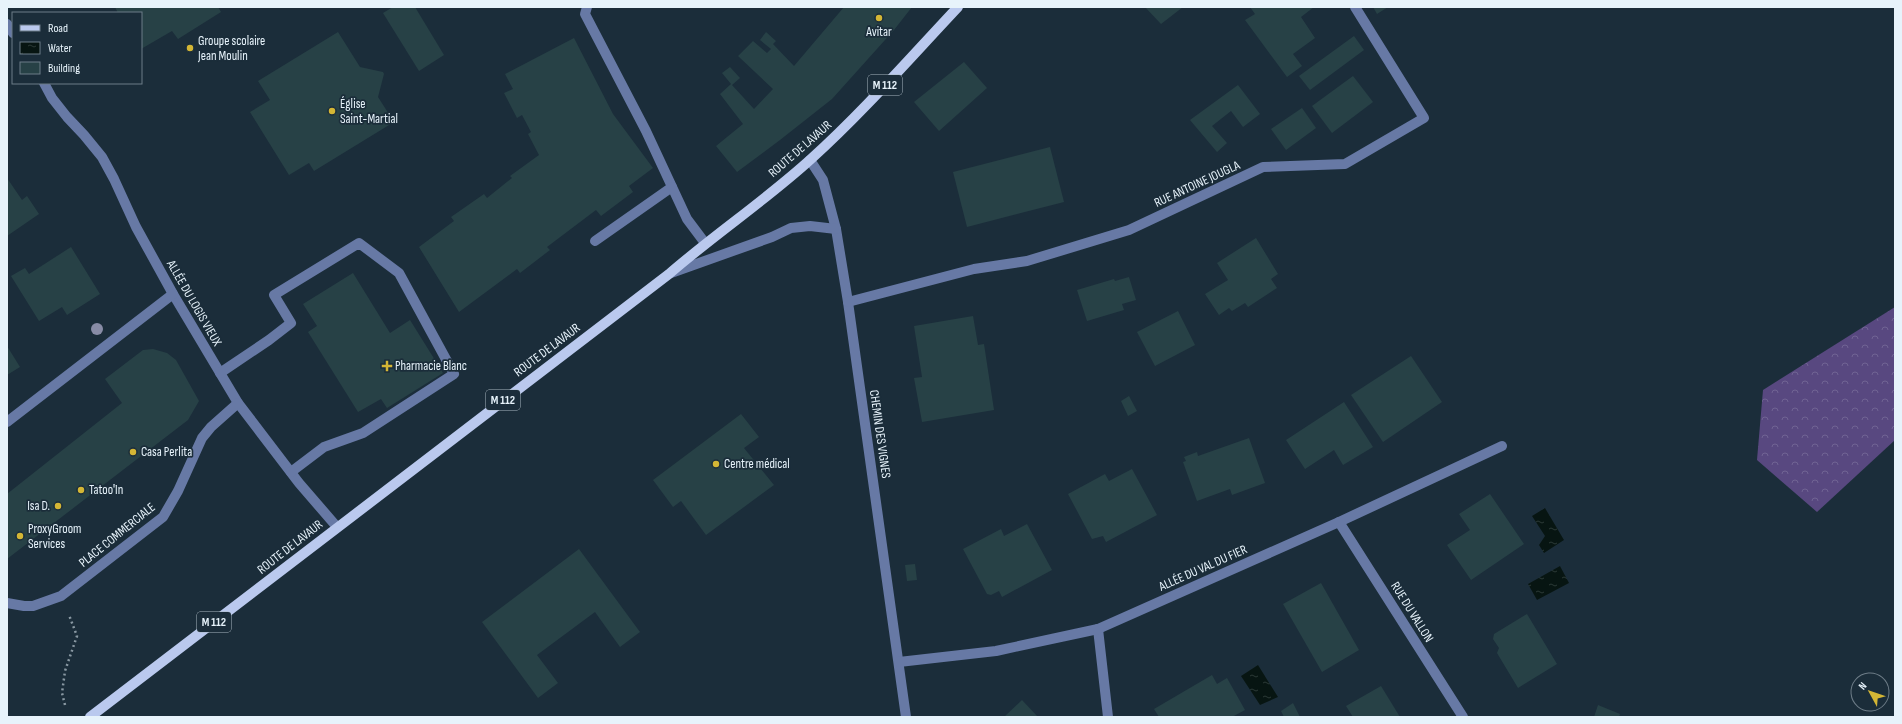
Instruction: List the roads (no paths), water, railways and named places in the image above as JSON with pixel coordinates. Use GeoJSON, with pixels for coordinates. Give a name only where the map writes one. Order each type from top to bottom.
{"type":"FeatureCollection","features":[{"type":"Feature","properties":{"kind":"main road","name":"ROUTE DE LAVAUR"},"geometry":{"type":"LineString","coordinates":[[96,715],[337,527],[669,274],[704,243],[810,160],[854,118],[958,7]]}},
{"type":"Feature","properties":{"kind":"street"},"geometry":{"type":"LineString","coordinates":[[587,7],[585,14],[646,131],[687,219],[704,243]]}},
{"type":"Feature","properties":{"kind":"street","name":"RUE ANTOINE JOUGLA"},"geometry":{"type":"LineString","coordinates":[[848,302],[974,269],[1027,261],[1129,230],[1263,167],[1346,164],[1424,118],[1355,7]]}},
{"type":"Feature","properties":{"kind":"street","name":"ALLÉE DU LOGIS VIEUX"},"geometry":{"type":"LineString","coordinates":[[45,84],[52,98],[102,158],[114,179],[136,227],[173,294],[238,403],[291,472],[337,527]]}},
{"type":"Feature","properties":{"kind":"street","name":"CHEMIN DES VIGNES"},"geometry":{"type":"LineString","coordinates":[[810,160],[823,180],[836,229],[848,302],[906,717]]}},
{"type":"Feature","properties":{"kind":"street"},"geometry":{"type":"LineString","coordinates":[[595,240],[672,186]]}},
{"type":"Feature","properties":{"kind":"street"},"geometry":{"type":"LineString","coordinates":[[669,274],[772,237],[791,228],[810,226],[836,229]]}},
{"type":"Feature","properties":{"kind":"street"},"geometry":{"type":"LineString","coordinates":[[220,373],[269,340],[291,323],[274,295],[359,243],[399,273],[454,374],[363,433],[324,447],[291,472]]}},
{"type":"Feature","properties":{"kind":"street"},"geometry":{"type":"LineString","coordinates":[[7,422],[173,294]]}},
{"type":"Feature","properties":{"kind":"street","name":"PLACE COMMERCIALE"},"geometry":{"type":"LineString","coordinates":[[7,603],[34,606],[61,596],[164,518],[202,438],[211,427],[238,403]]}},
{"type":"Feature","properties":{"kind":"street","name":"ALLÉE DU VAL DU FIER"},"geometry":{"type":"LineString","coordinates":[[899,662],[996,652],[1098,629],[1339,522],[1502,446]]}},
{"type":"Feature","properties":{"kind":"street","name":"RUE DU VALLON"},"geometry":{"type":"LineString","coordinates":[[1339,522],[1463,717]]}},
{"type":"Feature","properties":{"kind":"street"},"geometry":{"type":"LineString","coordinates":[[1098,629],[1108,717]]}},
{"type":"Feature","properties":{"kind":"water"},"geometry":{"type":"Polygon","coordinates":[[[1545,508],[1564,540],[1544,553],[1539,545],[1545,536],[1532,516],[1545,508]]]}},
{"type":"Feature","properties":{"kind":"water"},"geometry":{"type":"Polygon","coordinates":[[[1560,566],[1569,583],[1537,600],[1528,584],[1560,566]]]}},
{"type":"Feature","properties":{"kind":"water"},"geometry":{"type":"Polygon","coordinates":[[[1258,665],[1278,697],[1260,705],[1241,676],[1258,665]]]}},
{"type":"Feature","properties":{"kind":"place","name":"Avitar"},"geometry":{"type":"Point","coordinates":[879,18]}},
{"type":"Feature","properties":{"kind":"place","name":"Groupe scolaire Jean Moulin"},"geometry":{"type":"Point","coordinates":[190,48]}},
{"type":"Feature","properties":{"kind":"place","name":"Église Saint-Martial"},"geometry":{"type":"Point","coordinates":[332,111]}},
{"type":"Feature","properties":{"kind":"place","name":"Pharmacie Blanc"},"geometry":{"type":"Point","coordinates":[387,366]}},
{"type":"Feature","properties":{"kind":"place","name":"Casa Perlita"},"geometry":{"type":"Point","coordinates":[133,452]}},
{"type":"Feature","properties":{"kind":"place","name":"Centre médical"},"geometry":{"type":"Point","coordinates":[716,464]}},
{"type":"Feature","properties":{"kind":"place","name":"Tatoo'In"},"geometry":{"type":"Point","coordinates":[81,490]}},
{"type":"Feature","properties":{"kind":"place","name":"Isa D."},"geometry":{"type":"Point","coordinates":[58,506]}},
{"type":"Feature","properties":{"kind":"place","name":"ProxyGroom Services"},"geometry":{"type":"Point","coordinates":[20,536]}}]}
